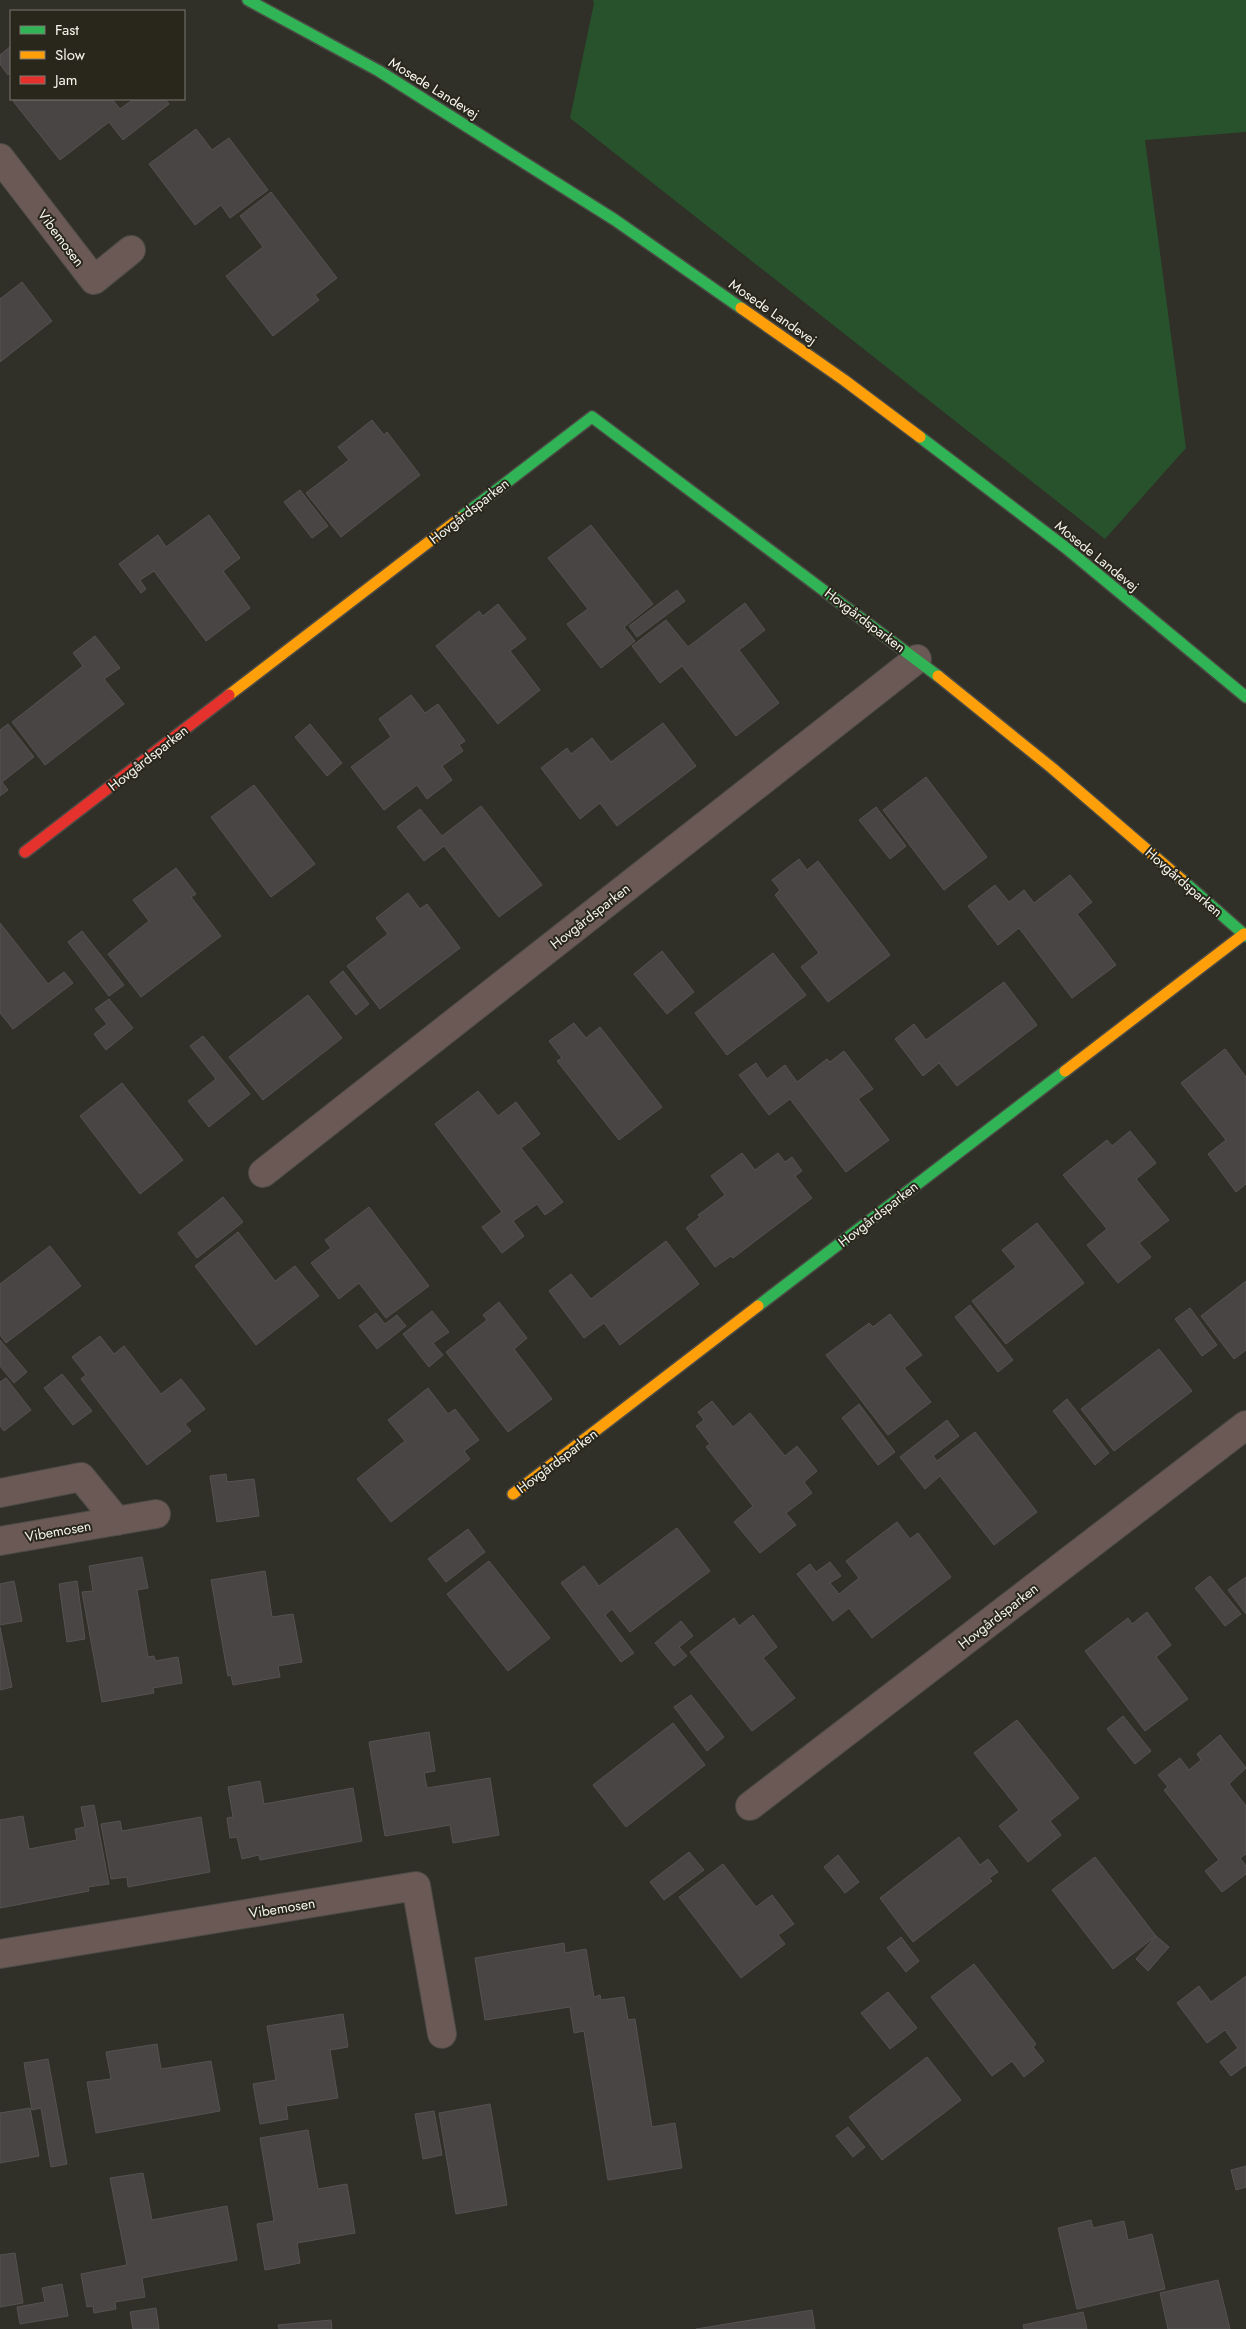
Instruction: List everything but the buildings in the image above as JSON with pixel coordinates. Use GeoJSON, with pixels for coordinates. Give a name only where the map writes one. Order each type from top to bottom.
{"type":"FeatureCollection","features":[{"type":"Feature","properties":{"kind":"street","name":"Mosede Landevej"},"geometry":{"type":"LineString","coordinates":[[248,0],[379,71],[615,220],[844,380],[1066,548],[1246,697]]}},
{"type":"Feature","properties":{"kind":"street","name":"Vibemosen"},"geometry":{"type":"LineString","coordinates":[[0,158],[94,280],[131,250]]}},
{"type":"Feature","properties":{"kind":"street","name":"Hovgårdsparken"},"geometry":{"type":"LineString","coordinates":[[25,852],[592,416],[917,658],[1052,768],[1245,935],[513,1494]]}},
{"type":"Feature","properties":{"kind":"street","name":"Hovgårdsparken"},"geometry":{"type":"LineString","coordinates":[[263,1173],[917,658]]}},
{"type":"Feature","properties":{"kind":"street","name":"Hovgårdsparken"},"geometry":{"type":"LineString","coordinates":[[750,1806],[1246,1425]]}},
{"type":"Feature","properties":{"kind":"street","name":"Vibemosen"},"geometry":{"type":"LineString","coordinates":[[0,1493],[81,1477],[117,1521]]}},
{"type":"Feature","properties":{"kind":"street","name":"Vibemosen"},"geometry":{"type":"LineString","coordinates":[[0,1542],[156,1514]]}},
{"type":"Feature","properties":{"kind":"street","name":"Vibemosen"},"geometry":{"type":"LineString","coordinates":[[0,1954],[416,1886],[442,2034]]}},
{"type":"Feature","properties":{"kind":"green space"},"geometry":{"type":"Polygon","coordinates":[[[593,0],[1246,0],[1246,132],[1145,140],[1186,448],[1105,539],[570,118],[594,3],[593,0]]]}},
{"type":"Feature","properties":{"kind":"traffic: fast"},"geometry":{"type":"LineString","coordinates":[[248,0],[379,71],[615,220],[741,308]]}},
{"type":"Feature","properties":{"kind":"traffic: fast"},"geometry":{"type":"LineString","coordinates":[[460,518],[592,417],[938,676]]}},
{"type":"Feature","properties":{"kind":"traffic: fast"},"geometry":{"type":"LineString","coordinates":[[920,437],[1066,548],[1246,697]]}},
{"type":"Feature","properties":{"kind":"traffic: fast"},"geometry":{"type":"LineString","coordinates":[[1182,880],[1246,936]]}},
{"type":"Feature","properties":{"kind":"traffic: fast"},"geometry":{"type":"LineString","coordinates":[[758,1306],[1065,1071]]}},
{"type":"Feature","properties":{"kind":"traffic: slow"},"geometry":{"type":"LineString","coordinates":[[741,308],[844,380],[920,437]]}},
{"type":"Feature","properties":{"kind":"traffic: slow"},"geometry":{"type":"LineString","coordinates":[[229,695],[460,518]]}},
{"type":"Feature","properties":{"kind":"traffic: slow"},"geometry":{"type":"LineString","coordinates":[[938,676],[1052,768],[1182,880]]}},
{"type":"Feature","properties":{"kind":"traffic: slow"},"geometry":{"type":"LineString","coordinates":[[1065,1071],[1244,934]]}},
{"type":"Feature","properties":{"kind":"traffic: slow"},"geometry":{"type":"LineString","coordinates":[[513,1494],[758,1306]]}},
{"type":"Feature","properties":{"kind":"traffic: jam"},"geometry":{"type":"LineString","coordinates":[[25,852],[229,695]]}}]}
